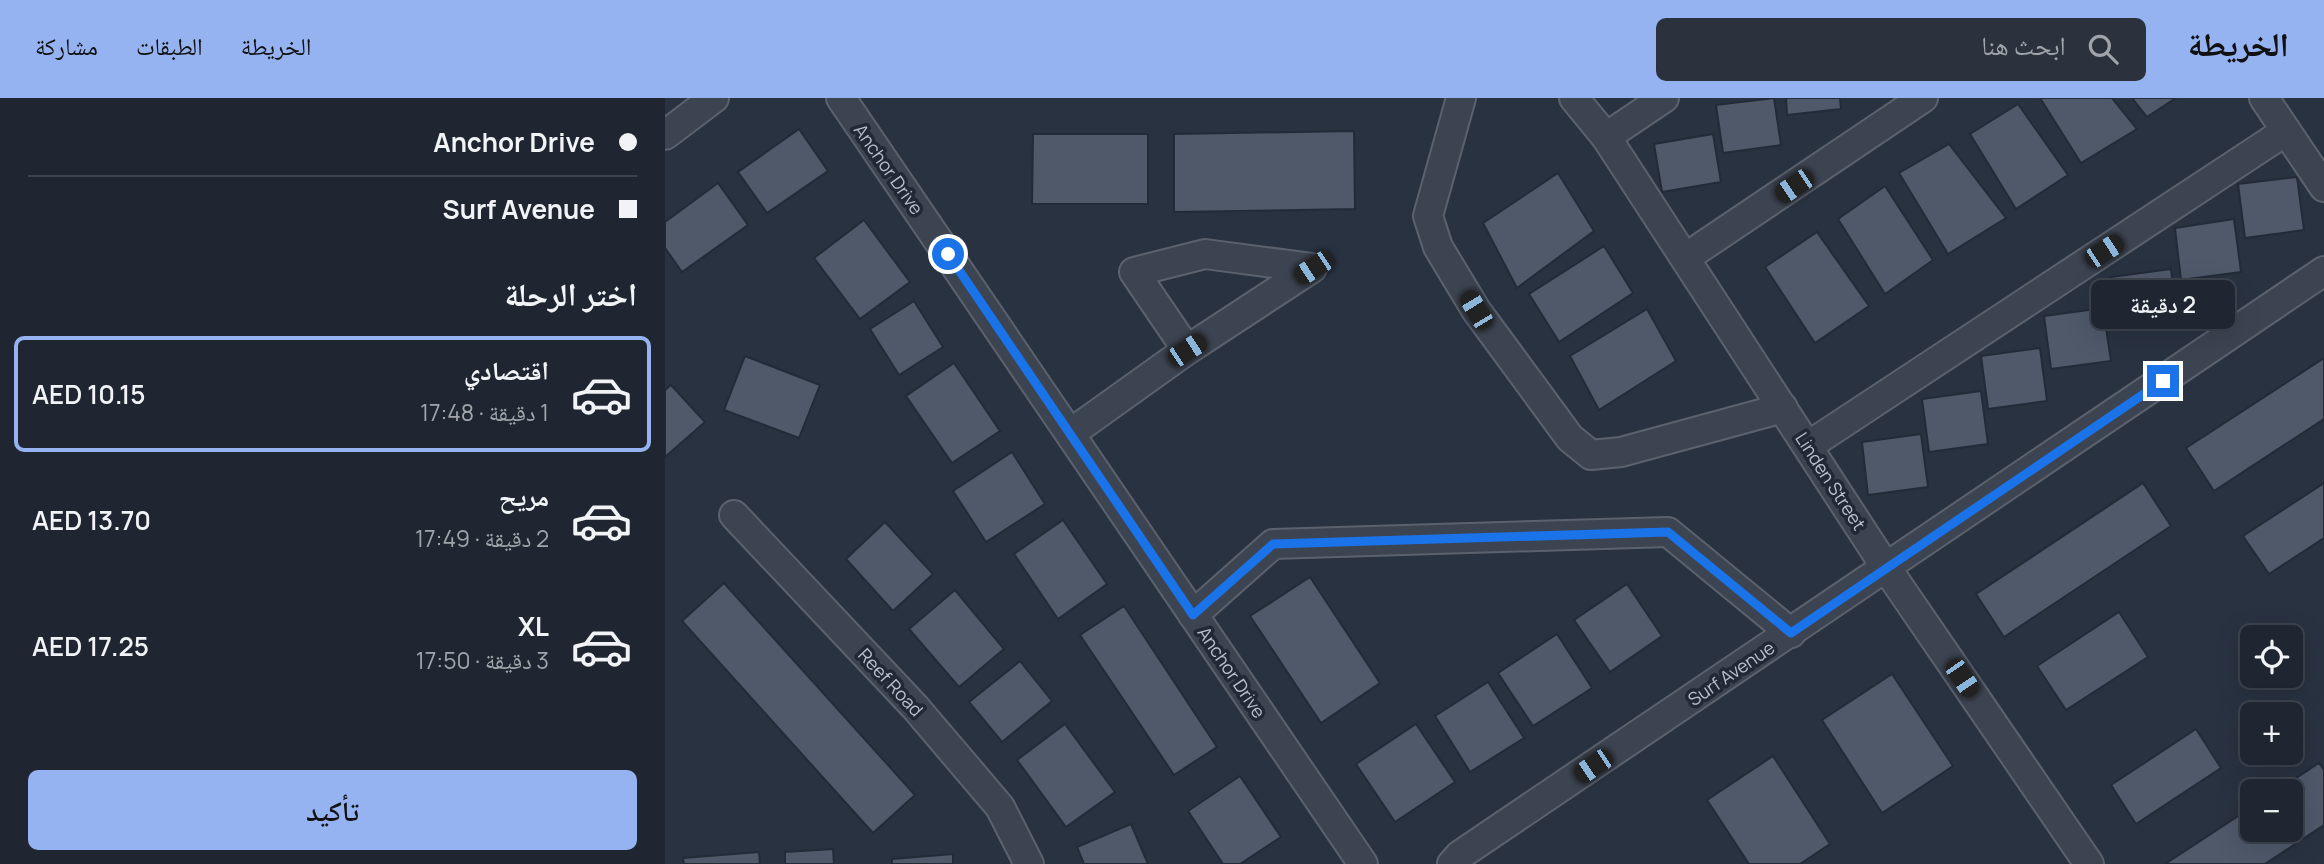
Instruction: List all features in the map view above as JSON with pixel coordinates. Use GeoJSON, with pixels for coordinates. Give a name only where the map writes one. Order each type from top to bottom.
{"type":"FeatureCollection","features":[{"type":"Feature","properties":{"kind":"street"},"geometry":{"type":"LineString","coordinates":[[665,135],[714,98]]}},
{"type":"Feature","properties":{"kind":"street","name":"Anchor Drive"},"geometry":{"type":"LineString","coordinates":[[841,98],[1363,864]]}},
{"type":"Feature","properties":{"kind":"street"},"geometry":{"type":"LineString","coordinates":[[1461,98],[1428,216],[1438,247],[1476,310],[1570,438],[1591,455],[1621,453],[1783,408]]}},
{"type":"Feature","properties":{"kind":"street","name":"Linden Street"},"geometry":{"type":"LineString","coordinates":[[1574,98],[1606,137],[1887,569],[2089,864]]}},
{"type":"Feature","properties":{"kind":"street"},"geometry":{"type":"LineString","coordinates":[[1606,137],[1664,98]]}},
{"type":"Feature","properties":{"kind":"street"},"geometry":{"type":"LineString","coordinates":[[1685,258],[1923,98]]}},
{"type":"Feature","properties":{"kind":"street"},"geometry":{"type":"LineString","coordinates":[[2264,98],[2324,187]]}},
{"type":"Feature","properties":{"kind":"street"},"geometry":{"type":"LineString","coordinates":[[1808,446],[2286,131]]}},
{"type":"Feature","properties":{"kind":"street"},"geometry":{"type":"LineString","coordinates":[[1071,433],[1187,350],[1313,268],[1205,254],[1133,272],[1187,350]]}},
{"type":"Feature","properties":{"kind":"street","name":"Surf Avenue"},"geometry":{"type":"LineString","coordinates":[[1452,864],[1460,855],[1887,569],[2324,271]]}},
{"type":"Feature","properties":{"kind":"street","name":"Reef Road"},"geometry":{"type":"LineString","coordinates":[[734,515],[915,707],[992,797],[1000,807],[1029,864]]}},
{"type":"Feature","properties":{"kind":"street"},"geometry":{"type":"LineString","coordinates":[[1193,615],[1273,544],[1668,532],[1791,633]]}},
{"type":"Feature","properties":{"kind":"building"},"geometry":{"type":"Polygon","coordinates":[[[1774,98],[1781,145],[1723,153],[1716,105],[1774,98]]]}},
{"type":"Feature","properties":{"kind":"building"},"geometry":{"type":"Polygon","coordinates":[[[1786,98],[1840,98],[1841,109],[1787,115],[1786,98]]]}},
{"type":"Feature","properties":{"kind":"building"},"geometry":{"type":"Polygon","coordinates":[[[2040,98],[2112,98],[2137,129],[2081,163],[2040,98]]]}},
{"type":"Feature","properties":{"kind":"building"},"geometry":{"type":"Polygon","coordinates":[[[2132,98],[2176,98],[2147,117],[2132,98]]]}},
{"type":"Feature","properties":{"kind":"building"},"geometry":{"type":"Polygon","coordinates":[[[2018,104],[2068,175],[2016,209],[1970,134],[2018,104]]]}},
{"type":"Feature","properties":{"kind":"building"},"geometry":{"type":"Polygon","coordinates":[[[799,129],[828,171],[767,213],[738,172],[799,129]]]}},
{"type":"Feature","properties":{"kind":"building"},"geometry":{"type":"Polygon","coordinates":[[[1354,131],[1355,209],[1174,212],[1174,134],[1354,131]]]}},
{"type":"Feature","properties":{"kind":"building"},"geometry":{"type":"Polygon","coordinates":[[[1033,134],[1148,134],[1148,204],[1032,204],[1033,134]]]}},
{"type":"Feature","properties":{"kind":"building"},"geometry":{"type":"Polygon","coordinates":[[[1713,134],[1721,182],[1662,192],[1654,144],[1713,134]]]}},
{"type":"Feature","properties":{"kind":"building"},"geometry":{"type":"Polygon","coordinates":[[[1949,144],[2006,218],[1948,254],[1899,173],[1949,144]]]}},
{"type":"Feature","properties":{"kind":"building"},"geometry":{"type":"Polygon","coordinates":[[[1558,173],[1594,231],[1517,288],[1483,223],[1558,173]]]}},
{"type":"Feature","properties":{"kind":"building"},"geometry":{"type":"Polygon","coordinates":[[[2297,177],[2304,230],[2245,238],[2238,184],[2297,177]]]}},
{"type":"Feature","properties":{"kind":"building"},"geometry":{"type":"Polygon","coordinates":[[[718,183],[748,225],[682,272],[665,248],[665,222],[718,183]]]}},
{"type":"Feature","properties":{"kind":"building"},"geometry":{"type":"Polygon","coordinates":[[[1885,186],[1933,260],[1885,294],[1838,219],[1885,186]]]}},
{"type":"Feature","properties":{"kind":"building"},"geometry":{"type":"Polygon","coordinates":[[[2234,219],[2241,272],[2181,280],[2175,228],[2234,219]]]}},
{"type":"Feature","properties":{"kind":"building"},"geometry":{"type":"Polygon","coordinates":[[[864,220],[910,282],[860,319],[814,258],[864,220]]]}},
{"type":"Feature","properties":{"kind":"building"},"geometry":{"type":"Polygon","coordinates":[[[1817,232],[1869,306],[1815,343],[1765,267],[1817,232]]]}},
{"type":"Feature","properties":{"kind":"building"},"geometry":{"type":"Polygon","coordinates":[[[1604,246],[1633,293],[1559,342],[1529,294],[1604,246]]]}},
{"type":"Feature","properties":{"kind":"building"},"geometry":{"type":"Polygon","coordinates":[[[2171,269],[2177,321],[2118,330],[2111,277],[2171,269]]]}},
{"type":"Feature","properties":{"kind":"building"},"geometry":{"type":"Polygon","coordinates":[[[914,301],[943,347],[899,375],[870,329],[914,301]]]}},
{"type":"Feature","properties":{"kind":"building"},"geometry":{"type":"Polygon","coordinates":[[[2103,308],[2111,361],[2051,369],[2044,316],[2103,308]]]}},
{"type":"Feature","properties":{"kind":"building"},"geometry":{"type":"Polygon","coordinates":[[[1647,309],[1676,361],[1599,410],[1570,356],[1647,309]]]}},
{"type":"Feature","properties":{"kind":"building"},"geometry":{"type":"Polygon","coordinates":[[[2040,348],[2047,401],[1988,409],[1981,356],[2040,348]]]}},
{"type":"Feature","properties":{"kind":"building"},"geometry":{"type":"Polygon","coordinates":[[[745,356],[820,385],[799,438],[724,410],[745,356]]]}},
{"type":"Feature","properties":{"kind":"building"},"geometry":{"type":"Polygon","coordinates":[[[2324,358],[2324,419],[2214,491],[2186,448],[2324,358]]]}},
{"type":"Feature","properties":{"kind":"building"},"geometry":{"type":"Polygon","coordinates":[[[954,363],[1000,431],[952,463],[906,396],[954,363]]]}},
{"type":"Feature","properties":{"kind":"building"},"geometry":{"type":"Polygon","coordinates":[[[671,385],[705,422],[665,457],[665,390],[671,385]]]}},
{"type":"Feature","properties":{"kind":"building"},"geometry":{"type":"Polygon","coordinates":[[[1981,391],[1988,444],[1929,452],[1922,399],[1981,391]]]}},
{"type":"Feature","properties":{"kind":"building"},"geometry":{"type":"Polygon","coordinates":[[[1921,434],[1928,487],[1868,495],[1862,442],[1921,434]]]}},
{"type":"Feature","properties":{"kind":"building"},"geometry":{"type":"Polygon","coordinates":[[[1012,452],[1045,504],[986,542],[953,491],[1012,452]]]}},
{"type":"Feature","properties":{"kind":"building"},"geometry":{"type":"Polygon","coordinates":[[[2143,483],[2171,526],[2004,637],[1976,594],[2143,483]]]}},
{"type":"Feature","properties":{"kind":"building"},"geometry":{"type":"Polygon","coordinates":[[[2324,483],[2324,538],[2269,574],[2243,536],[2324,483]]]}},
{"type":"Feature","properties":{"kind":"building"},"geometry":{"type":"Polygon","coordinates":[[[1063,520],[1107,584],[1058,619],[1014,554],[1063,520]]]}},
{"type":"Feature","properties":{"kind":"building"},"geometry":{"type":"Polygon","coordinates":[[[885,522],[933,574],[893,611],[846,559],[885,522]]]}},
{"type":"Feature","properties":{"kind":"building"},"geometry":{"type":"Polygon","coordinates":[[[1310,577],[1380,683],[1321,723],[1250,616],[1310,577]]]}},
{"type":"Feature","properties":{"kind":"building"},"geometry":{"type":"Polygon","coordinates":[[[724,583],[915,795],[873,833],[682,621],[724,583]]]}},
{"type":"Feature","properties":{"kind":"building"},"geometry":{"type":"Polygon","coordinates":[[[1627,584],[1662,636],[1610,672],[1574,620],[1627,584]]]}},
{"type":"Feature","properties":{"kind":"building"},"geometry":{"type":"Polygon","coordinates":[[[955,590],[1004,649],[959,687],[909,629],[955,590]]]}},
{"type":"Feature","properties":{"kind":"building"},"geometry":{"type":"Polygon","coordinates":[[[1124,606],[1217,747],[1174,775],[1080,635],[1124,606]]]}},
{"type":"Feature","properties":{"kind":"building"},"geometry":{"type":"Polygon","coordinates":[[[2119,612],[2148,657],[2066,710],[2037,666],[2119,612]]]}},
{"type":"Feature","properties":{"kind":"building"},"geometry":{"type":"Polygon","coordinates":[[[1557,634],[1592,688],[1533,726],[1498,673],[1557,634]]]}},
{"type":"Feature","properties":{"kind":"building"},"geometry":{"type":"Polygon","coordinates":[[[1020,661],[1052,701],[1002,742],[969,702],[1020,661]]]}},
{"type":"Feature","properties":{"kind":"building"},"geometry":{"type":"Polygon","coordinates":[[[1892,674],[1953,766],[1882,813],[1822,720],[1892,674]]]}},
{"type":"Feature","properties":{"kind":"building"},"geometry":{"type":"Polygon","coordinates":[[[1488,682],[1524,738],[1470,772],[1435,716],[1488,682]]]}},
{"type":"Feature","properties":{"kind":"building"},"geometry":{"type":"Polygon","coordinates":[[[1065,724],[1115,792],[1066,827],[1017,760],[1065,724]]]}},
{"type":"Feature","properties":{"kind":"building"},"geometry":{"type":"Polygon","coordinates":[[[1416,724],[1455,782],[1395,822],[1356,764],[1416,724]]]}},
{"type":"Feature","properties":{"kind":"building"},"geometry":{"type":"Polygon","coordinates":[[[2196,729],[2221,768],[2136,824],[2111,785],[2196,729]]]}},
{"type":"Feature","properties":{"kind":"building"},"geometry":{"type":"Polygon","coordinates":[[[1773,756],[1830,844],[1800,864],[1749,864],[1707,800],[1773,756]]]}},
{"type":"Feature","properties":{"kind":"building"},"geometry":{"type":"Polygon","coordinates":[[[2319,763],[2324,770],[2324,825],[2303,839],[2303,779],[2294,779],[2319,763]]]}},
{"type":"Feature","properties":{"kind":"building"},"geometry":{"type":"Polygon","coordinates":[[[1240,776],[1281,837],[1240,864],[1223,864],[1188,811],[1240,776]]]}},
{"type":"Feature","properties":{"kind":"building"},"geometry":{"type":"Polygon","coordinates":[[[2240,815],[2240,842],[2298,842],[2265,864],[2165,864],[2240,815]]]}},
{"type":"Feature","properties":{"kind":"building"},"geometry":{"type":"Polygon","coordinates":[[[1131,824],[1148,864],[1084,864],[1077,847],[1131,824]]]}},
{"type":"Feature","properties":{"kind":"building"},"geometry":{"type":"Polygon","coordinates":[[[833,849],[834,864],[785,864],[785,852],[833,849]]]}},
{"type":"Feature","properties":{"kind":"building"},"geometry":{"type":"Polygon","coordinates":[[[759,852],[760,864],[684,864],[683,858],[759,852]]]}},
{"type":"Feature","properties":{"kind":"building"},"geometry":{"type":"Polygon","coordinates":[[[953,854],[953,864],[892,864],[892,859],[953,854]]]}},
{"type":"Feature","properties":{"kind":"route"},"geometry":{"type":"LineString","coordinates":[[948,254],[1193,615],[1273,544],[1668,532],[1791,633],[2163,381]]}}]}
